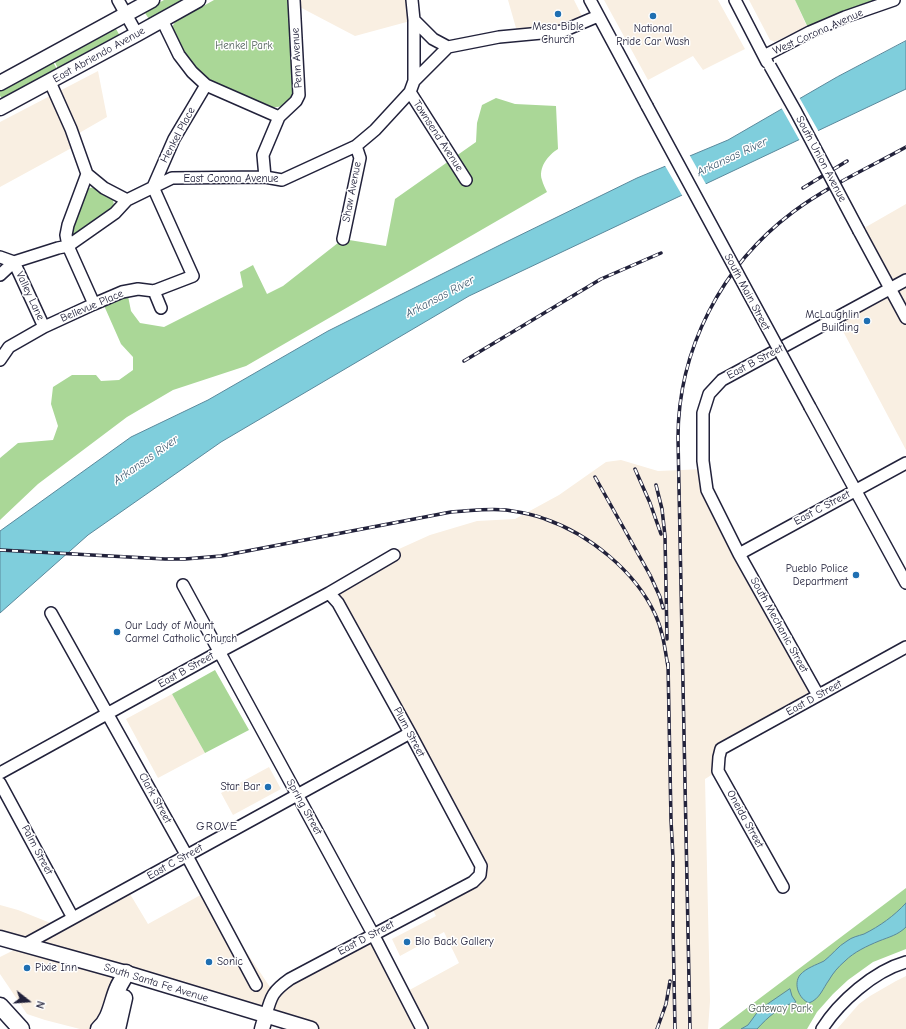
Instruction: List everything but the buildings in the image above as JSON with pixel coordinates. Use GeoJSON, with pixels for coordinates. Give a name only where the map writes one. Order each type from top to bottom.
{"type":"FeatureCollection","features":[{"type":"Feature","properties":{"kind":"highway"},"geometry":{"type":"LineString","coordinates":[[99,1029],[103,1026],[126,973]]}},
{"type":"Feature","properties":{"kind":"highway"},"geometry":{"type":"LineString","coordinates":[[117,1029],[126,989],[126,973]]}},
{"type":"Feature","properties":{"kind":"highway"},"geometry":{"type":"LineString","coordinates":[[0,1006],[21,1029]]}},
{"type":"Feature","properties":{"kind":"highway"},"geometry":{"type":"LineString","coordinates":[[0,1013],[13,1029]]}},
{"type":"Feature","properties":{"kind":"main road","name":"East Abriendo Avenue"},"geometry":{"type":"LineString","coordinates":[[0,83],[152,0]]}},
{"type":"Feature","properties":{"kind":"main road","name":"East Abriendo Avenue"},"geometry":{"type":"LineString","coordinates":[[0,108],[198,0]]}},
{"type":"Feature","properties":{"kind":"main road","name":"South Santa Fe Avenue"},"geometry":{"type":"LineString","coordinates":[[0,938],[126,973],[264,1022],[311,1029]]}},
{"type":"Feature","properties":{"kind":"street"},"geometry":{"type":"LineString","coordinates":[[118,0],[125,15],[137,34]]}},
{"type":"Feature","properties":{"kind":"street","name":"Penn Avenue"},"geometry":{"type":"LineString","coordinates":[[265,177],[263,155],[279,117],[296,101],[299,94],[294,0]]}},
{"type":"Feature","properties":{"kind":"street"},"geometry":{"type":"LineString","coordinates":[[412,0],[414,20],[414,81]]}},
{"type":"Feature","properties":{"kind":"street","name":"South Main Street"},"geometry":{"type":"LineString","coordinates":[[590,0],[906,583]]}},
{"type":"Feature","properties":{"kind":"street","name":"South Union Avenue"},"geometry":{"type":"LineString","coordinates":[[735,0],[906,318]]}},
{"type":"Feature","properties":{"kind":"street","name":"West Corona Avenue"},"geometry":{"type":"LineString","coordinates":[[767,61],[810,32],[845,17],[894,0]]}},
{"type":"Feature","properties":{"kind":"street"},"geometry":{"type":"LineString","coordinates":[[414,20],[433,39],[448,47],[499,37],[563,31],[598,16]]}},
{"type":"Feature","properties":{"kind":"street"},"geometry":{"type":"LineString","coordinates":[[162,20],[179,55],[192,72],[206,85],[279,117]]}},
{"type":"Feature","properties":{"kind":"street","name":"East Corona Avenue"},"geometry":{"type":"LineString","coordinates":[[14,262],[68,246],[115,212],[127,200],[172,178],[265,177],[282,180],[356,146],[375,130],[410,92],[414,81],[448,47]]}},
{"type":"Feature","properties":{"kind":"street"},"geometry":{"type":"LineString","coordinates":[[50,82],[71,129],[87,174],[104,188],[127,200]]}},
{"type":"Feature","properties":{"kind":"street","name":"Henkel Place"},"geometry":{"type":"LineString","coordinates":[[153,187],[174,139],[206,85]]}},
{"type":"Feature","properties":{"kind":"street","name":"Townsend Avenue"},"geometry":{"type":"LineString","coordinates":[[410,92],[466,180]]}},
{"type":"Feature","properties":{"kind":"street","name":"Shaw Avenue"},"geometry":{"type":"LineString","coordinates":[[343,239],[360,158],[356,146]]}},
{"type":"Feature","properties":{"kind":"street"},"geometry":{"type":"LineString","coordinates":[[87,174],[68,225],[66,235],[68,246],[94,304]]}},
{"type":"Feature","properties":{"kind":"street","name":"Bellevue Place"},"geometry":{"type":"LineString","coordinates":[[0,360],[9,347],[44,327],[94,304],[122,292],[138,289],[154,291],[193,276],[153,187]]}},
{"type":"Feature","properties":{"kind":"street"},"geometry":{"type":"LineString","coordinates":[[0,257],[14,262]]}},
{"type":"Feature","properties":{"kind":"street","name":"Valley Lane"},"geometry":{"type":"LineString","coordinates":[[0,275],[14,262],[44,327]]}},
{"type":"Feature","properties":{"kind":"street","name":"East B Street"},"geometry":{"type":"LineString","coordinates":[[739,554],[707,490],[703,460],[703,413],[710,394],[722,380],[906,280]]}},
{"type":"Feature","properties":{"kind":"street"},"geometry":{"type":"LineString","coordinates":[[154,291],[161,308]]}},
{"type":"Feature","properties":{"kind":"street","name":"East C Street"},"geometry":{"type":"LineString","coordinates":[[739,554],[906,463]]}},
{"type":"Feature","properties":{"kind":"street","name":"South Mechanic Street"},"geometry":{"type":"LineString","coordinates":[[739,554],[818,695]]}},
{"type":"Feature","properties":{"kind":"street","name":"East B Street"},"geometry":{"type":"LineString","coordinates":[[0,773],[329,593],[394,555]]}},
{"type":"Feature","properties":{"kind":"street","name":"Spring Street"},"geometry":{"type":"LineString","coordinates":[[183,585],[373,934],[422,1029]]}},
{"type":"Feature","properties":{"kind":"street","name":"Plum Street"},"geometry":{"type":"LineString","coordinates":[[329,593],[338,603],[410,733],[481,866],[480,875]]}},
{"type":"Feature","properties":{"kind":"street","name":"Clark Street"},"geometry":{"type":"LineString","coordinates":[[51,614],[187,856],[256,985]]}},
{"type":"Feature","properties":{"kind":"street","name":"East D Street"},"geometry":{"type":"LineString","coordinates":[[721,749],[906,647]]}},
{"type":"Feature","properties":{"kind":"street","name":"East C Street"},"geometry":{"type":"LineString","coordinates":[[24,945],[410,733]]}},
{"type":"Feature","properties":{"kind":"street","name":"Oneida Street"},"geometry":{"type":"LineString","coordinates":[[721,749],[718,757],[718,771],[783,887]]}},
{"type":"Feature","properties":{"kind":"street","name":"Palm Street"},"geometry":{"type":"LineString","coordinates":[[0,783],[73,918]]}},
{"type":"Feature","properties":{"kind":"street","name":"East D Street"},"geometry":{"type":"LineString","coordinates":[[264,1022],[271,998],[278,988],[284,983],[373,934],[473,882],[480,875]]}},
{"type":"Feature","properties":{"kind":"street"},"geometry":{"type":"LineString","coordinates":[[822,1029],[828,1018],[869,980],[898,964],[906,962]]}},
{"type":"Feature","properties":{"kind":"shaded area"},"geometry":{"type":"Polygon","coordinates":[[[294,0],[412,0],[414,20],[355,36],[294,4],[294,0]]]}},
{"type":"Feature","properties":{"kind":"shaded area"},"geometry":{"type":"Polygon","coordinates":[[[508,0],[574,0],[584,22],[518,35],[508,0]]]}},
{"type":"Feature","properties":{"kind":"shaded area"},"geometry":{"type":"Polygon","coordinates":[[[604,0],[718,0],[745,49],[703,70],[693,56],[648,80],[604,0]]]}},
{"type":"Feature","properties":{"kind":"shaded area"},"geometry":{"type":"Polygon","coordinates":[[[749,0],[795,0],[807,27],[774,42],[770,40],[749,0]]]}},
{"type":"Feature","properties":{"kind":"shaded area"},"geometry":{"type":"Polygon","coordinates":[[[98,71],[107,117],[74,136],[77,145],[0,187],[0,122],[98,71]]]}},
{"type":"Feature","properties":{"kind":"shaded area"},"geometry":{"type":"Polygon","coordinates":[[[906,204],[906,450],[836,318],[890,289],[859,231],[906,204]]]}},
{"type":"Feature","properties":{"kind":"shaded area"},"geometry":{"type":"Polygon","coordinates":[[[621,460],[658,471],[704,469],[707,490],[818,695],[721,749],[718,771],[705,779],[710,1001],[708,1029],[311,1029],[126,974],[99,1029],[80,1029],[27,1014],[0,974],[0,957],[24,945],[0,938],[0,905],[18,910],[58,926],[127,889],[148,924],[206,892],[274,993],[373,934],[404,993],[459,963],[444,932],[400,956],[392,939],[436,916],[430,904],[480,875],[329,593],[394,555],[399,549],[430,535],[477,521],[515,519],[559,495],[606,462],[621,460]]]}},
{"type":"Feature","properties":{"kind":"shaded area"},"geometry":{"type":"Polygon","coordinates":[[[172,694],[205,753],[158,778],[126,719],[172,694]]]}},
{"type":"Feature","properties":{"kind":"shaded area"},"geometry":{"type":"Polygon","coordinates":[[[269,767],[281,789],[233,815],[221,793],[269,767]]]}},
{"type":"Feature","properties":{"kind":"shaded area"},"geometry":{"type":"Polygon","coordinates":[[[906,976],[906,1029],[837,1029],[859,1004],[870,996],[906,976]]]}},
{"type":"Feature","properties":{"kind":"green space"},"geometry":{"type":"Polygon","coordinates":[[[164,0],[189,0],[150,20],[145,13],[147,9],[164,0]]]}},
{"type":"Feature","properties":{"kind":"green space","name":"Henkel Park"},"geometry":{"type":"Polygon","coordinates":[[[214,0],[289,0],[294,92],[287,103],[277,107],[268,107],[210,80],[197,70],[186,56],[171,29],[175,22],[214,0]]]}},
{"type":"Feature","properties":{"kind":"green space"},"geometry":{"type":"Polygon","coordinates":[[[795,0],[894,0],[810,32],[795,0]]]}},
{"type":"Feature","properties":{"kind":"green space"},"geometry":{"type":"Polygon","coordinates":[[[114,28],[120,36],[59,71],[54,60],[114,28]]]}},
{"type":"Feature","properties":{"kind":"green space"},"geometry":{"type":"Polygon","coordinates":[[[53,62],[58,71],[4,100],[0,96],[0,91],[53,62]]]}},
{"type":"Feature","properties":{"kind":"green space"},"geometry":{"type":"Polygon","coordinates":[[[496,98],[515,104],[556,106],[558,149],[547,158],[541,171],[543,184],[547,192],[246,366],[173,390],[127,417],[38,484],[0,520],[0,458],[18,443],[53,440],[58,426],[51,404],[53,387],[72,375],[96,375],[101,381],[119,380],[133,370],[133,357],[121,344],[102,301],[127,291],[131,311],[140,323],[164,327],[243,287],[240,272],[253,265],[267,294],[283,286],[343,239],[386,246],[395,199],[476,142],[477,123],[482,105],[496,98]]]}},
{"type":"Feature","properties":{"kind":"green space"},"geometry":{"type":"Polygon","coordinates":[[[95,187],[113,199],[114,206],[76,235],[70,235],[85,189],[95,187]]]}},
{"type":"Feature","properties":{"kind":"green space"},"geometry":{"type":"Polygon","coordinates":[[[215,670],[249,730],[205,753],[172,694],[215,670]]]}},
{"type":"Feature","properties":{"kind":"green space","name":"Gateway Park"},"geometry":{"type":"Polygon","coordinates":[[[906,888],[906,949],[873,962],[848,980],[817,1012],[807,1029],[719,1029],[906,888]]]}},
{"type":"Feature","properties":{"kind":"water","name":"Arkansas River"},"geometry":{"type":"Polygon","coordinates":[[[906,41],[906,89],[469,296],[221,442],[88,535],[0,613],[0,531],[131,437],[208,400],[328,331],[504,243],[637,178],[728,140],[837,77],[906,41]]]}},
{"type":"Feature","properties":{"kind":"water"},"geometry":{"type":"Polygon","coordinates":[[[906,903],[906,927],[903,930],[897,934],[865,947],[849,958],[836,970],[816,999],[809,1003],[802,998],[798,991],[797,983],[802,973],[824,961],[841,945],[849,940],[864,934],[881,924],[906,903]]]}},
{"type":"Feature","properties":{"kind":"water"},"geometry":{"type":"Polygon","coordinates":[[[790,989],[796,1002],[775,1012],[757,1029],[741,1029],[748,1025],[759,1010],[790,989]]]}},
{"type":"Feature","properties":{"kind":"pier"},"geometry":{"type":"Polygon","coordinates":[[[799,97],[819,132],[800,141],[781,107],[799,97]]]}},
{"type":"Feature","properties":{"kind":"pier"},"geometry":{"type":"Polygon","coordinates":[[[689,154],[707,186],[683,197],[664,164],[689,154]]]}},
{"type":"Feature","properties":{"kind":"railway"},"geometry":{"type":"LineString","coordinates":[[690,1029],[678,438],[680,405],[686,373],[696,341],[709,312],[725,283],[745,257],[768,233],[793,212],[820,194],[906,147]]}},
{"type":"Feature","properties":{"kind":"railway"},"geometry":{"type":"LineString","coordinates":[[803,188],[847,161]]}},
{"type":"Feature","properties":{"kind":"railway"},"geometry":{"type":"LineString","coordinates":[[464,361],[601,279],[661,253]]}},
{"type":"Feature","properties":{"kind":"railway"},"geometry":{"type":"LineString","coordinates":[[635,469],[650,503],[661,534]]}},
{"type":"Feature","properties":{"kind":"railway"},"geometry":{"type":"LineString","coordinates":[[595,477],[650,575],[660,597],[663,608]]}},
{"type":"Feature","properties":{"kind":"railway"},"geometry":{"type":"LineString","coordinates":[[656,485],[662,509],[665,536],[667,639]]}},
{"type":"Feature","properties":{"kind":"railway"},"geometry":{"type":"LineString","coordinates":[[0,550],[185,559],[221,556],[451,512],[492,509],[521,512],[545,519],[578,534],[594,544],[623,569],[636,583],[658,620],[665,647],[668,667]]}},
{"type":"Feature","properties":{"kind":"railway"},"geometry":{"type":"LineString","coordinates":[[668,663],[673,858],[675,1029]]}},
{"type":"Feature","properties":{"kind":"railway"},"geometry":{"type":"LineString","coordinates":[[657,1029],[666,1004],[670,981]]}},
{"type":"Feature","properties":{"kind":"place","name":"Mesa Bible Church"},"geometry":{"type":"Point","coordinates":[558,14]}},
{"type":"Feature","properties":{"kind":"place","name":"National Pride Car Wash"},"geometry":{"type":"Point","coordinates":[653,16]}},
{"type":"Feature","properties":{"kind":"place","name":"McLaughlin Building"},"geometry":{"type":"Point","coordinates":[867,321]}},
{"type":"Feature","properties":{"kind":"place","name":"Pueblo Police Department"},"geometry":{"type":"Point","coordinates":[856,575]}},
{"type":"Feature","properties":{"kind":"place","name":"Our Lady of Mount Carmel Catholic Church"},"geometry":{"type":"Point","coordinates":[117,632]}},
{"type":"Feature","properties":{"kind":"place","name":"Star Bar"},"geometry":{"type":"Point","coordinates":[268,787]}},
{"type":"Feature","properties":{"kind":"place","name":"Blo Back Gallery"},"geometry":{"type":"Point","coordinates":[407,942]}},
{"type":"Feature","properties":{"kind":"place","name":"Sonic"},"geometry":{"type":"Point","coordinates":[209,962]}},
{"type":"Feature","properties":{"kind":"place","name":"Pixie Inn"},"geometry":{"type":"Point","coordinates":[27,968]}},
{"type":"Feature","properties":{"kind":"district","name":"GROVE"},"geometry":{"type":"Point","coordinates":[217,827]}}]}
